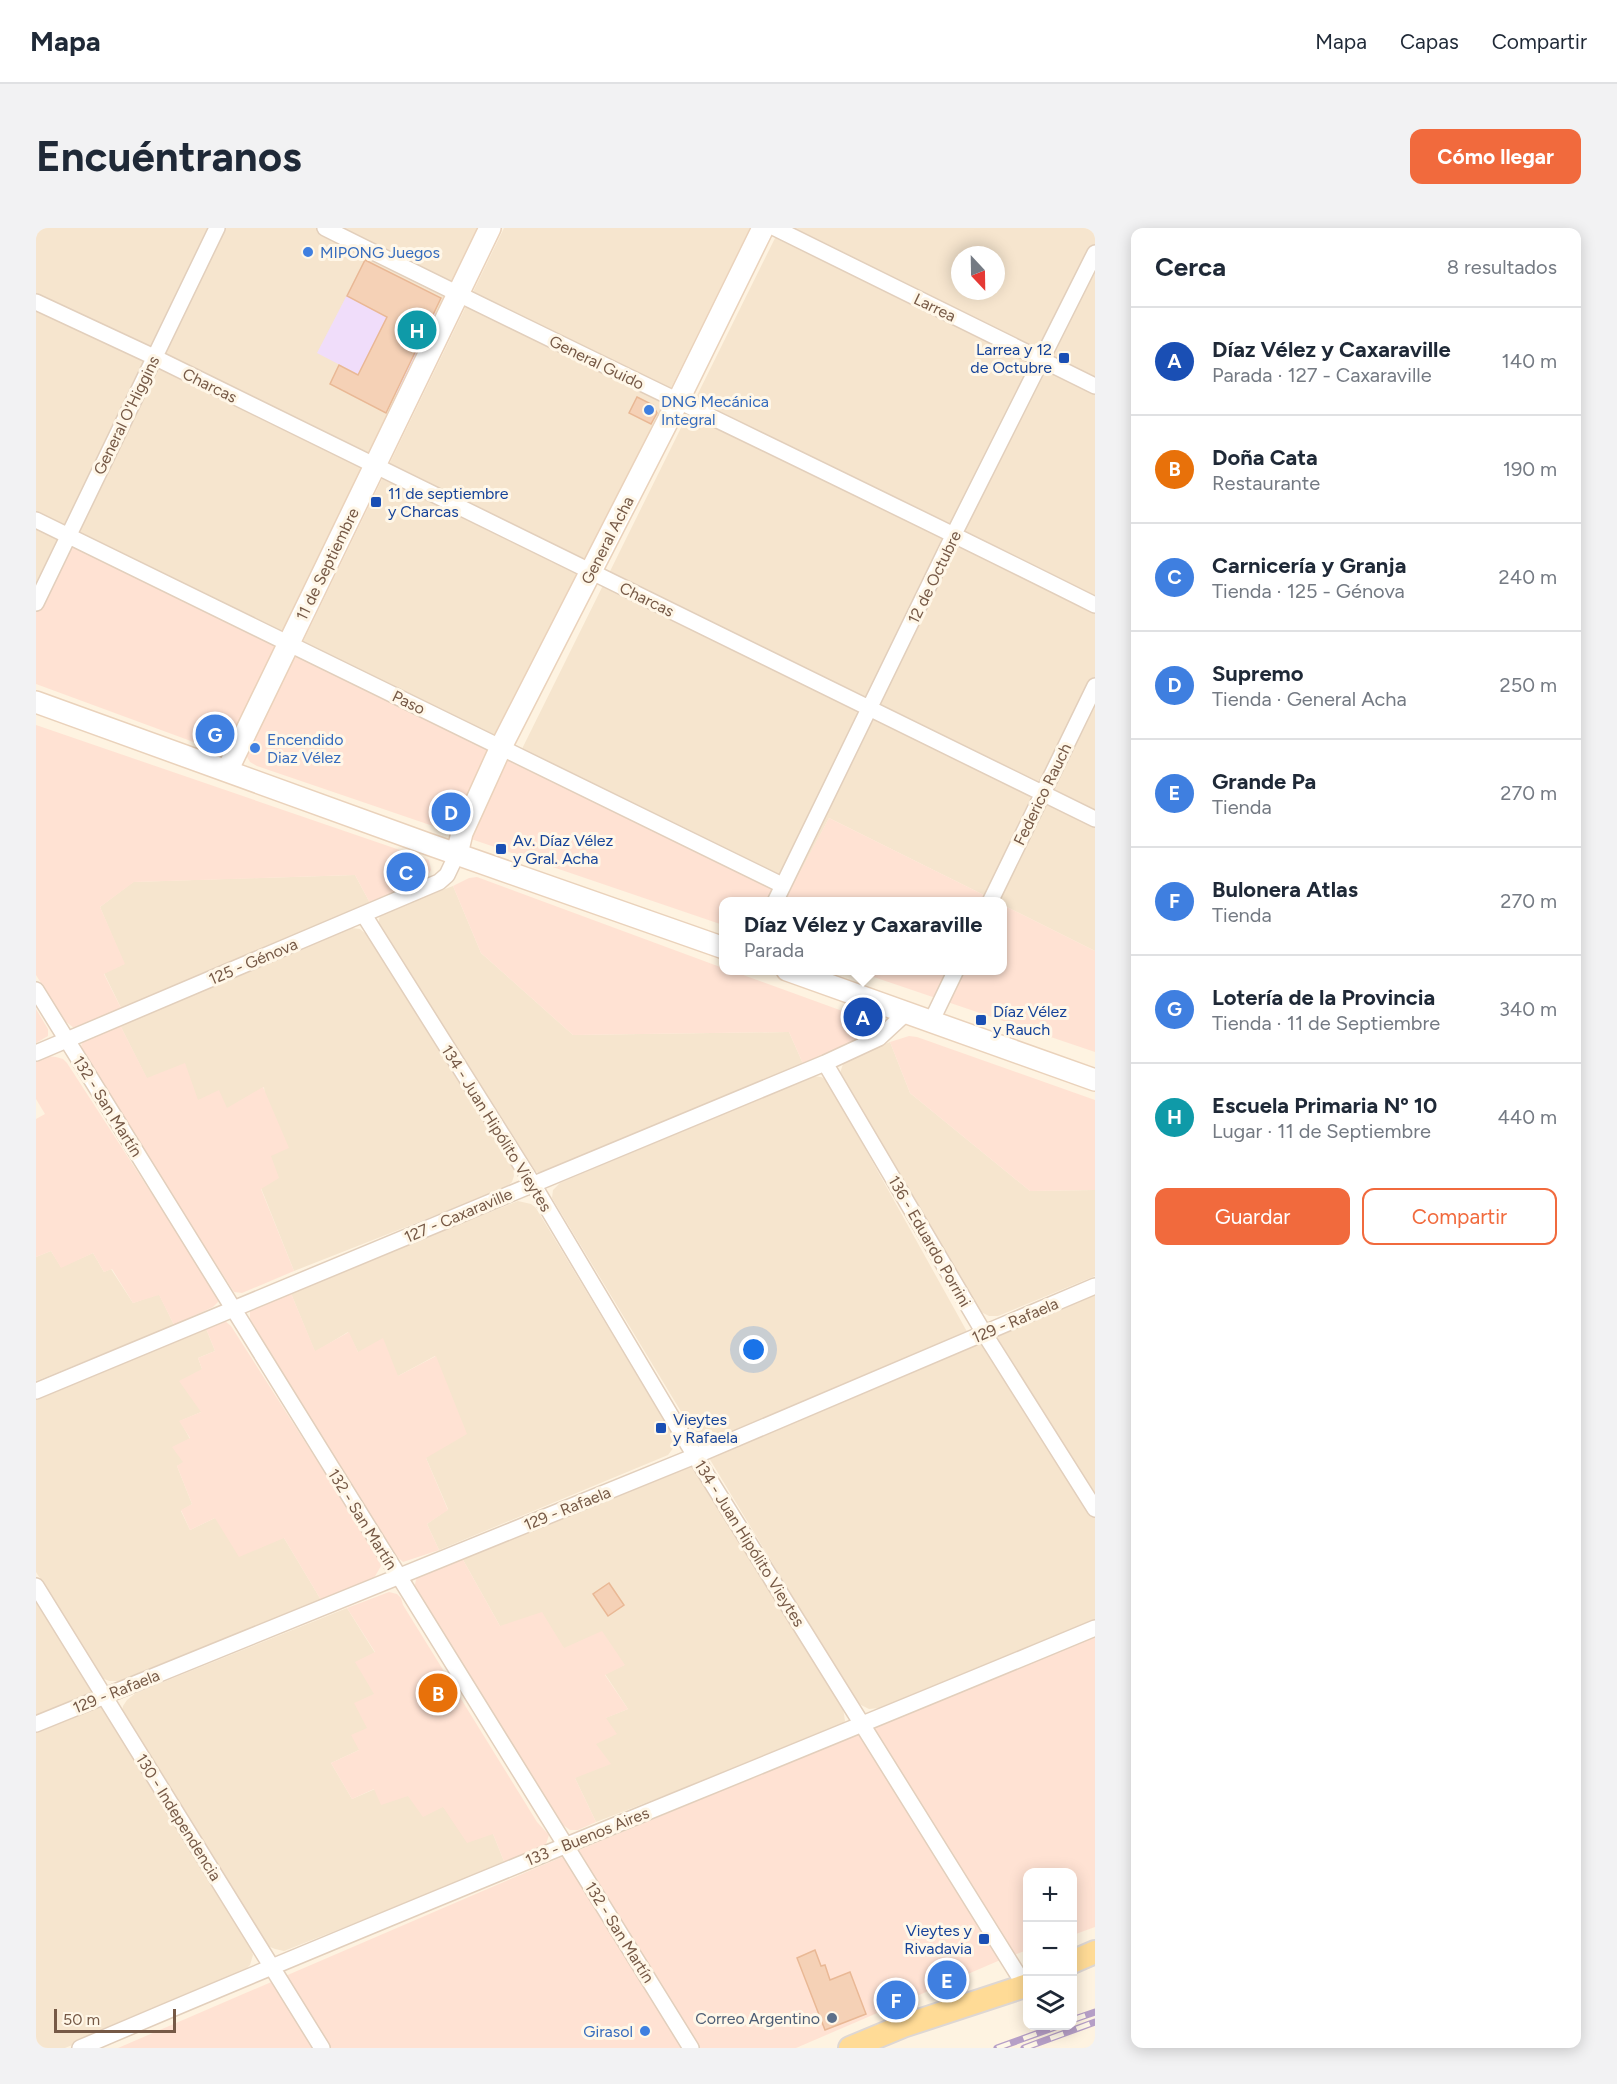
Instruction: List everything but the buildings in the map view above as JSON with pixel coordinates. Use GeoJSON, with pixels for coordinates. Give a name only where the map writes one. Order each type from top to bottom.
{"type":"FeatureCollection","features":[{"type":"Feature","properties":{"kind":"main road"},"geometry":{"type":"LineString","coordinates":[[1077,1960],[1095,1952]]}},
{"type":"Feature","properties":{"kind":"main road"},"geometry":{"type":"LineString","coordinates":[[1077,1974],[1095,1970]]}},
{"type":"Feature","properties":{"kind":"main road"},"geometry":{"type":"LineString","coordinates":[[850,2048],[903,2026],[1023,1986]]}},
{"type":"Feature","properties":{"kind":"street","name":"General O'Higgins"},"geometry":{"type":"LineString","coordinates":[[36,603],[217,228]]}},
{"type":"Feature","properties":{"kind":"street","name":"General Guido"},"geometry":{"type":"LineString","coordinates":[[325,228],[1095,605]]}},
{"type":"Feature","properties":{"kind":"street","name":"11 de Septiembre"},"geometry":{"type":"LineString","coordinates":[[227,771],[490,228]]}},
{"type":"Feature","properties":{"kind":"street","name":"General Acha"},"geometry":{"type":"LineString","coordinates":[[457,854],[462,833],[501,747],[678,401],[763,228]]}},
{"type":"Feature","properties":{"kind":"street","name":"Larrea"},"geometry":{"type":"LineString","coordinates":[[775,228],[1095,386]]}},
{"type":"Feature","properties":{"kind":"street","name":"12 de Octubre"},"geometry":{"type":"LineString","coordinates":[[777,897],[954,534],[1095,253]]}},
{"type":"Feature","properties":{"kind":"street","name":"Charcas"},"geometry":{"type":"LineString","coordinates":[[36,302],[154,357],[1095,819]]}},
{"type":"Feature","properties":{"kind":"street","name":"Paso"},"geometry":{"type":"LineString","coordinates":[[36,520],[782,885]]}},
{"type":"Feature","properties":{"kind":"street","name":"Federico Rauch"},"geometry":{"type":"LineString","coordinates":[[992,897],[1095,686]]}},
{"type":"Feature","properties":{"kind":"street"},"geometry":{"type":"LineString","coordinates":[[36,702],[719,947]]}},
{"type":"Feature","properties":{"kind":"street","name":"125 - Génova"},"geometry":{"type":"LineString","coordinates":[[36,1053],[439,882],[447,875],[457,854]]}},
{"type":"Feature","properties":{"kind":"street","name":"134 - Juan Hipólito Vieytes"},"geometry":{"type":"LineString","coordinates":[[364,915],[533,1184],[695,1456],[1023,1979]]}},
{"type":"Feature","properties":{"kind":"street"},"geometry":{"type":"LineString","coordinates":[[801,975],[1095,1080]]}},
{"type":"Feature","properties":{"kind":"street"},"geometry":{"type":"LineString","coordinates":[[931,1022],[954,975]]}},
{"type":"Feature","properties":{"kind":"street","name":"132 - San Martín"},"geometry":{"type":"LineString","coordinates":[[36,990],[691,2048]]}},
{"type":"Feature","properties":{"kind":"street","name":"127 - Caxaraville"},"geometry":{"type":"LineString","coordinates":[[36,1391],[825,1063],[879,1038],[906,1013]]}},
{"type":"Feature","properties":{"kind":"street","name":"136 - Eduardo Porrini"},"geometry":{"type":"LineString","coordinates":[[825,1063],[984,1333],[1095,1509]]}},
{"type":"Feature","properties":{"kind":"street","name":"129 - Rafaela"},"geometry":{"type":"LineString","coordinates":[[36,1724],[695,1456],[1095,1286]]}},
{"type":"Feature","properties":{"kind":"street","name":"130 - Independencia"},"geometry":{"type":"LineString","coordinates":[[36,1586],[322,2048]]}},
{"type":"Feature","properties":{"kind":"street","name":"133 - Buenos Aires"},"geometry":{"type":"LineString","coordinates":[[80,2048],[271,1966],[1095,1628]]}},
{"type":"Feature","properties":{"kind":"shaded area"},"geometry":{"type":"Polygon","coordinates":[[[36,228],[479,228],[279,647],[36,593],[36,228]]]}},
{"type":"Feature","properties":{"kind":"shaded area"},"geometry":{"type":"Polygon","coordinates":[[[504,228],[750,228],[492,750],[297,654],[504,228]]]}},
{"type":"Feature","properties":{"kind":"shaded area"},"geometry":{"type":"Polygon","coordinates":[[[780,228],[1095,228],[1095,951],[1007,907],[1007,897],[988,897],[829,818],[790,892],[516,761],[780,228]]]}},
{"type":"Feature","properties":{"kind":"shaded area"},"geometry":{"type":"Polygon","coordinates":[[[365,260],[441,298],[433,312],[440,316],[400,396],[317,353],[365,260]]]}},
{"type":"Feature","properties":{"kind":"shaded area"},"geometry":{"type":"Polygon","coordinates":[[[60,539],[279,647],[232,746],[218,751],[36,684],[36,593],[60,539]]]}},
{"type":"Feature","properties":{"kind":"shaded area"},"geometry":{"type":"Polygon","coordinates":[[[297,654],[789,892],[829,818],[988,897],[719,897],[719,924],[257,766],[250,762],[246,755],[247,745],[297,654]]]}},
{"type":"Feature","properties":{"kind":"shaded area"},"geometry":{"type":"Polygon","coordinates":[[[36,725],[429,860],[431,870],[425,881],[370,903],[355,875],[134,882],[100,907],[125,964],[104,974],[122,1010],[80,1028],[74,1028],[65,1021],[36,975],[36,725]]]}},
{"type":"Feature","properties":{"kind":"shaded area"},"geometry":{"type":"Polygon","coordinates":[[[355,875],[370,903],[122,1010],[104,973],[124,964],[100,907],[133,882],[355,875]]]}},
{"type":"Feature","properties":{"kind":"shaded area"},"geometry":{"type":"Polygon","coordinates":[[[477,877],[719,967],[719,975],[743,975],[859,1017],[868,1025],[870,1034],[867,1039],[804,1066],[789,1032],[573,1035],[481,953],[453,886],[469,878],[477,877]]]}},
{"type":"Feature","properties":{"kind":"shaded area"},"geometry":{"type":"Polygon","coordinates":[[[453,886],[481,953],[573,1035],[789,1032],[804,1066],[546,1172],[539,1173],[533,1170],[378,927],[380,914],[453,886]]]}},
{"type":"Feature","properties":{"kind":"shaded area"},"geometry":{"type":"Polygon","coordinates":[[[1007,907],[1095,951],[1095,1052],[868,975],[1007,975],[1007,907]]]}},
{"type":"Feature","properties":{"kind":"shaded area"},"geometry":{"type":"Polygon","coordinates":[[[352,928],[360,929],[366,934],[513,1168],[514,1176],[512,1182],[505,1188],[294,1271],[261,1188],[271,1156],[264,1087],[227,1109],[147,1079],[120,1025],[352,928]]]}},
{"type":"Feature","properties":{"kind":"shaded area"},"geometry":{"type":"Polygon","coordinates":[[[36,1009],[48,1029],[48,1036],[36,1043],[36,1009]]]}},
{"type":"Feature","properties":{"kind":"shaded area"},"geometry":{"type":"Polygon","coordinates":[[[120,1025],[147,1078],[185,1063],[198,1100],[219,1090],[227,1108],[263,1087],[289,1148],[271,1156],[279,1178],[261,1189],[294,1271],[242,1293],[234,1292],[83,1055],[82,1041],[120,1025]]]}},
{"type":"Feature","properties":{"kind":"shaded area"},"geometry":{"type":"Polygon","coordinates":[[[909,1036],[1095,1100],[1095,1190],[1030,1191],[910,1093],[890,1042],[909,1036]]]}},
{"type":"Feature","properties":{"kind":"shaded area"},"geometry":{"type":"Polygon","coordinates":[[[890,1042],[910,1093],[1030,1191],[1095,1190],[1095,1276],[998,1316],[989,1316],[981,1312],[839,1076],[843,1064],[848,1059],[890,1042]]]}},
{"type":"Feature","properties":{"kind":"shaded area"},"geometry":{"type":"Polygon","coordinates":[[[47,1056],[63,1059],[67,1063],[218,1296],[218,1302],[213,1307],[174,1325],[159,1295],[133,1303],[112,1269],[104,1272],[93,1253],[61,1268],[51,1251],[36,1257],[36,1119],[45,1114],[36,1099],[36,1061],[47,1056]]]}},
{"type":"Feature","properties":{"kind":"shaded area"},"geometry":{"type":"Polygon","coordinates":[[[813,1076],[827,1080],[975,1346],[1095,1295],[1095,1620],[880,1708],[869,1709],[857,1703],[552,1198],[553,1190],[560,1183],[813,1076]]]}},
{"type":"Feature","properties":{"kind":"shaded area"},"geometry":{"type":"Polygon","coordinates":[[[518,1201],[531,1204],[536,1208],[674,1437],[674,1447],[668,1455],[439,1550],[427,1524],[448,1509],[426,1458],[435,1356],[398,1376],[358,1352],[348,1332],[315,1352],[290,1291],[518,1201]]]}},
{"type":"Feature","properties":{"kind":"shaded area"},"geometry":{"type":"Polygon","coordinates":[[[51,1251],[61,1267],[93,1253],[104,1272],[111,1269],[133,1303],[159,1294],[174,1325],[36,1381],[36,1257],[51,1251]]]}},
{"type":"Feature","properties":{"kind":"shaded area"},"geometry":{"type":"Polygon","coordinates":[[[290,1291],[315,1351],[349,1332],[358,1352],[383,1338],[398,1376],[436,1356],[467,1434],[426,1458],[448,1510],[427,1524],[439,1550],[403,1562],[394,1554],[250,1319],[250,1310],[290,1291]]]}},
{"type":"Feature","properties":{"kind":"shaded area"},"geometry":{"type":"Polygon","coordinates":[[[225,1321],[231,1326],[380,1559],[381,1566],[374,1578],[321,1600],[284,1538],[239,1557],[215,1518],[190,1530],[181,1510],[192,1504],[177,1466],[183,1462],[172,1447],[190,1438],[179,1421],[201,1412],[179,1381],[202,1369],[198,1358],[215,1351],[205,1326],[225,1321]]]}},
{"type":"Feature","properties":{"kind":"shaded area"},"geometry":{"type":"Polygon","coordinates":[[[205,1326],[215,1351],[198,1358],[202,1369],[201,1412],[180,1421],[190,1439],[183,1463],[177,1466],[192,1504],[181,1511],[190,1530],[215,1518],[284,1538],[321,1600],[118,1681],[109,1681],[102,1678],[36,1572],[36,1400],[205,1326]]]}},
{"type":"Feature","properties":{"kind":"shaded area"},"geometry":{"type":"Polygon","coordinates":[[[688,1465],[696,1468],[843,1708],[845,1721],[840,1728],[596,1822],[575,1778],[595,1744],[605,1718],[628,1709],[605,1674],[624,1665],[500,1626],[462,1558],[688,1465]]]}},
{"type":"Feature","properties":{"kind":"shaded area"},"geometry":{"type":"Polygon","coordinates":[[[462,1558],[500,1626],[542,1612],[564,1648],[602,1631],[625,1665],[605,1675],[628,1709],[606,1718],[617,1734],[596,1744],[611,1764],[575,1778],[596,1822],[578,1830],[570,1830],[563,1825],[414,1588],[417,1576],[462,1558]]]}},
{"type":"Feature","properties":{"kind":"shaded area"},"geometry":{"type":"Polygon","coordinates":[[[389,1592],[401,1598],[403,1605],[537,1822],[549,1835],[545,1847],[505,1864],[493,1834],[467,1843],[443,1807],[423,1817],[408,1796],[381,1805],[374,1789],[352,1799],[331,1763],[359,1750],[351,1735],[367,1728],[354,1703],[374,1694],[355,1662],[375,1652],[347,1608],[389,1592]]]}},
{"type":"Feature","properties":{"kind":"shaded area"},"geometry":{"type":"Polygon","coordinates":[[[36,1599],[253,1955],[250,1965],[242,1973],[65,2048],[36,2048],[36,1599]]]}},
{"type":"Feature","properties":{"kind":"shaded area"},"geometry":{"type":"Polygon","coordinates":[[[347,1608],[375,1653],[374,1694],[367,1728],[359,1750],[331,1763],[352,1799],[375,1789],[443,1807],[493,1834],[505,1864],[284,1951],[268,1946],[122,1711],[127,1700],[136,1693],[347,1608]]]}},
{"type":"Feature","properties":{"kind":"shaded area"},"geometry":{"type":"Polygon","coordinates":[[[1095,1636],[1095,1927],[1077,1934],[1077,1868],[1023,1868],[1023,1952],[796,2048],[118,2048],[543,1865],[1095,1636]]]}},
{"type":"Feature","properties":{"kind":"railway"},"geometry":{"type":"LineString","coordinates":[[1077,2018],[1095,2012]]}},
{"type":"Feature","properties":{"kind":"railway"},"geometry":{"type":"LineString","coordinates":[[1024,2048],[1095,2022]]}},
{"type":"Feature","properties":{"kind":"railway"},"geometry":{"type":"LineString","coordinates":[[997,2048],[1047,2030]]}},
{"type":"Feature","properties":{"kind":"place","name":"MIPONG Juegos"},"geometry":{"type":"Point","coordinates":[308,252]}},
{"type":"Feature","properties":{"kind":"place","name":"Escuela Primaria Nº 10"},"geometry":{"type":"Point","coordinates":[417,330]}},
{"type":"Feature","properties":{"kind":"place","name":"Larrea y 12 de Octubre"},"geometry":{"type":"Point","coordinates":[1064,358]}},
{"type":"Feature","properties":{"kind":"place","name":"DNG Mecánica Integral"},"geometry":{"type":"Point","coordinates":[649,410]}},
{"type":"Feature","properties":{"kind":"place","name":"11 de septiembre y Charcas"},"geometry":{"type":"Point","coordinates":[376,502]}},
{"type":"Feature","properties":{"kind":"place","name":"Lotería de la Provincia"},"geometry":{"type":"Point","coordinates":[215,734]}},
{"type":"Feature","properties":{"kind":"place","name":"Encendido Diaz Vélez"},"geometry":{"type":"Point","coordinates":[255,748]}},
{"type":"Feature","properties":{"kind":"place","name":"Supremo"},"geometry":{"type":"Point","coordinates":[451,812]}},
{"type":"Feature","properties":{"kind":"place","name":"Av. Díaz Vélez y Gral. Acha"},"geometry":{"type":"Point","coordinates":[501,849]}},
{"type":"Feature","properties":{"kind":"place","name":"Carnicería y Granja"},"geometry":{"type":"Point","coordinates":[406,872]}},
{"type":"Feature","properties":{"kind":"place","name":"Díaz Vélez y Caxaraville"},"geometry":{"type":"Point","coordinates":[863,1017]}},
{"type":"Feature","properties":{"kind":"place","name":"Díaz Vélez y Rauch"},"geometry":{"type":"Point","coordinates":[981,1020]}},
{"type":"Feature","properties":{"kind":"place","name":"Vieytes y Rafaela"},"geometry":{"type":"Point","coordinates":[661,1428]}},
{"type":"Feature","properties":{"kind":"place","name":"Doña Cata"},"geometry":{"type":"Point","coordinates":[438,1693]}},
{"type":"Feature","properties":{"kind":"place","name":"Vieytes y Rivadavia"},"geometry":{"type":"Point","coordinates":[984,1939]}},
{"type":"Feature","properties":{"kind":"place","name":"Grande Pa"},"geometry":{"type":"Point","coordinates":[947,1980]}},
{"type":"Feature","properties":{"kind":"place","name":"Bulonera Atlas"},"geometry":{"type":"Point","coordinates":[896,2000]}},
{"type":"Feature","properties":{"kind":"place","name":"Correo Argentino"},"geometry":{"type":"Point","coordinates":[832,2018]}},
{"type":"Feature","properties":{"kind":"place","name":"Girasol"},"geometry":{"type":"Point","coordinates":[645,2031]}}]}
